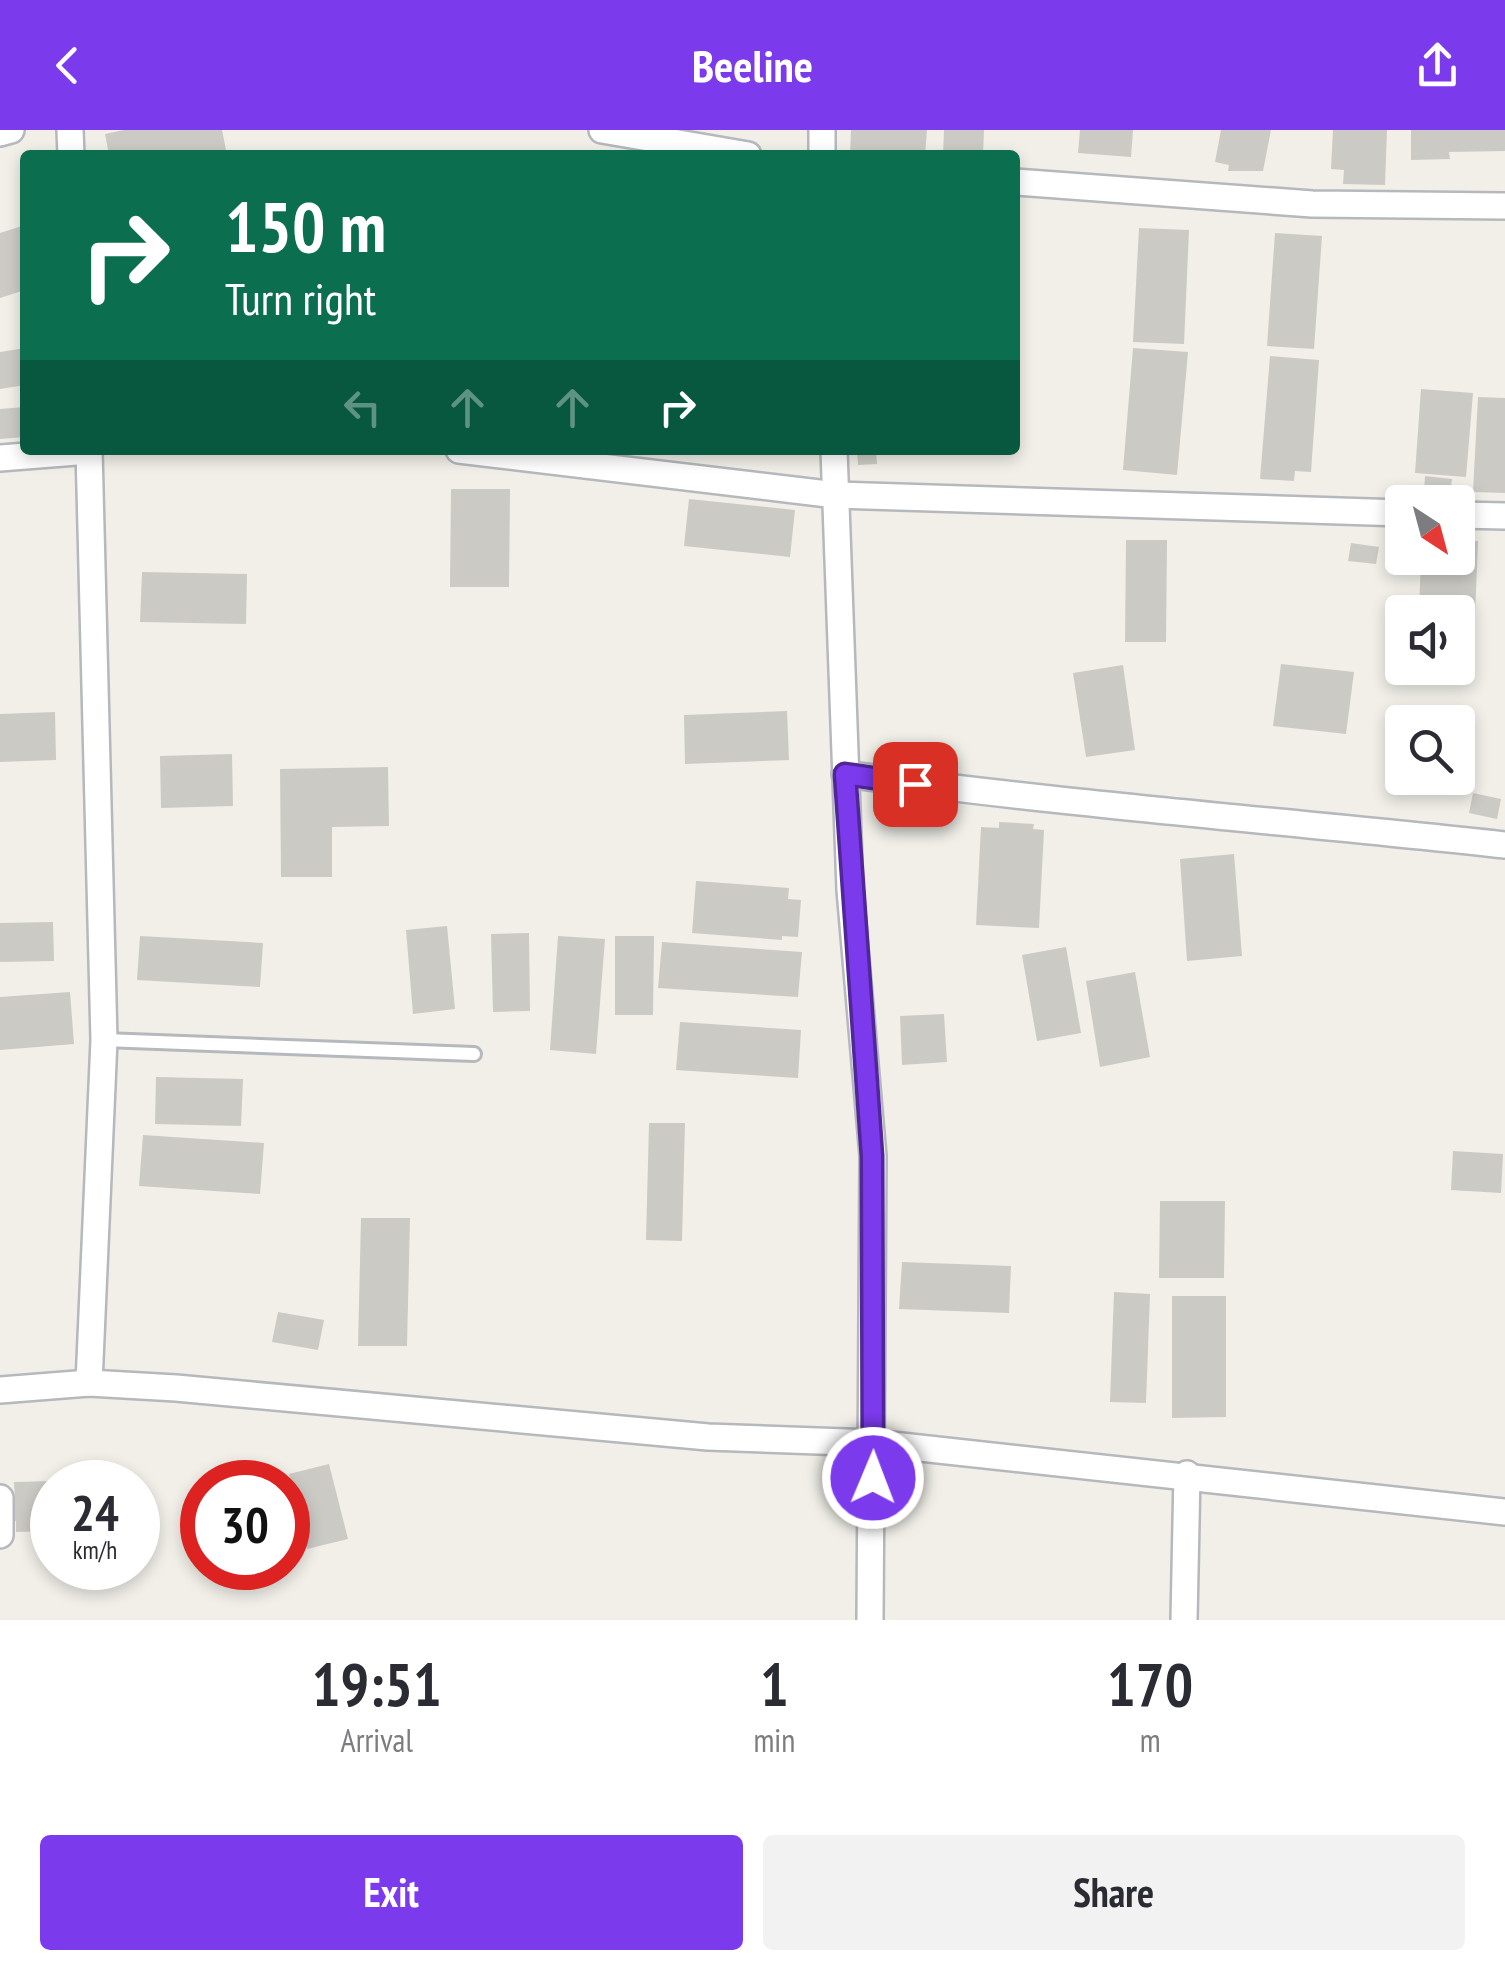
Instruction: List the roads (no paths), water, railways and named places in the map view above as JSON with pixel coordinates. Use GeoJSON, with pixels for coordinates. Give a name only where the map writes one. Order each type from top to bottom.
{"type":"FeatureCollection","features":[{"type":"Feature","properties":{"kind":"street"},"geometry":{"type":"LineString","coordinates":[[0,133],[10,130]]}},
{"type":"Feature","properties":{"kind":"street"},"geometry":{"type":"LineString","coordinates":[[602,130],[719,150]]}},
{"type":"Feature","properties":{"kind":"street"},"geometry":{"type":"LineString","coordinates":[[1020,182],[1312,204],[1505,206]]}},
{"type":"Feature","properties":{"kind":"street"},"geometry":{"type":"LineString","coordinates":[[0,458],[33,455]]}},
{"type":"Feature","properties":{"kind":"street"},"geometry":{"type":"LineString","coordinates":[[89,455],[104,1040],[89,1383]]}},
{"type":"Feature","properties":{"kind":"street"},"geometry":{"type":"LineString","coordinates":[[500,455],[836,495],[1385,512]]}},
{"type":"Feature","properties":{"kind":"street"},"geometry":{"type":"LineString","coordinates":[[834,455],[845,774],[872,1156],[874,1443],[870,1620]]}},
{"type":"Feature","properties":{"kind":"street"},"geometry":{"type":"LineString","coordinates":[[1475,515],[1505,516]]}},
{"type":"Feature","properties":{"kind":"street"},"geometry":{"type":"LineString","coordinates":[[845,774],[1020,798],[1273,818],[1381,836],[1505,845]]}},
{"type":"Feature","properties":{"kind":"street"},"geometry":{"type":"LineString","coordinates":[[0,1390],[89,1383],[708,1437],[874,1443],[1187,1474],[1411,1504],[1505,1512]]}},
{"type":"Feature","properties":{"kind":"street"},"geometry":{"type":"LineString","coordinates":[[1184,1620],[1187,1474]]}},
{"type":"Feature","properties":{"kind":"street"},"geometry":{"type":"LineString","coordinates":[[0,1498],[0,1535]]}},
{"type":"Feature","properties":{"kind":"lane"},"geometry":{"type":"LineString","coordinates":[[104,1040],[474,1054]]}}]}
